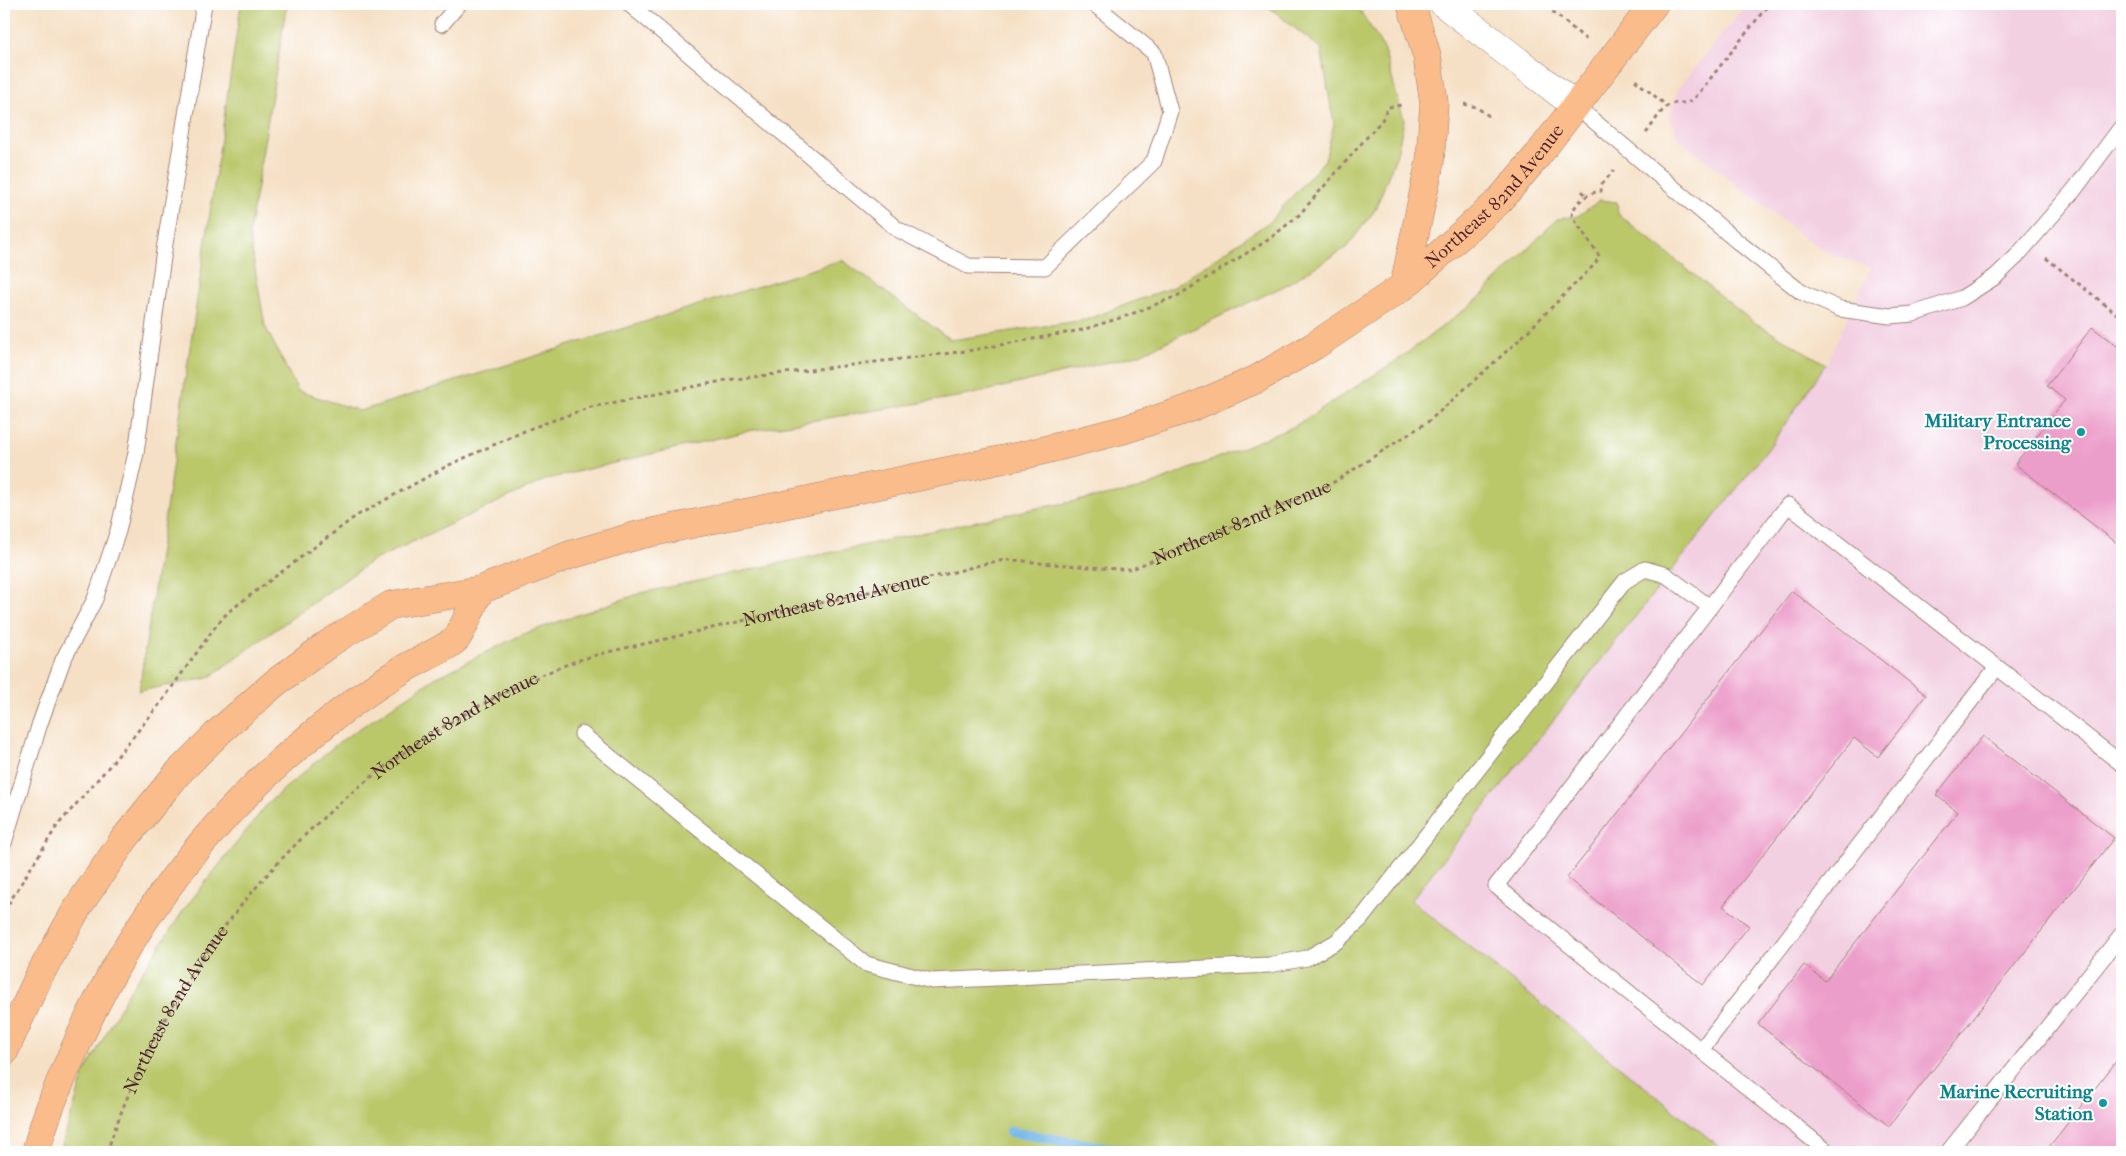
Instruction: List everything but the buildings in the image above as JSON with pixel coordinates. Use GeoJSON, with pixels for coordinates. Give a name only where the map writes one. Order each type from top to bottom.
{"type":"FeatureCollection","features":[{"type":"Feature","properties":{"kind":"main road"},"geometry":{"type":"LineString","coordinates":[[1404,286],[1430,162],[1434,103],[1427,56],[1411,4]]}},
{"type":"Feature","properties":{"kind":"main road","name":"Northeast 82nd Avenue"},"geometry":{"type":"LineString","coordinates":[[4,1052],[39,976],[79,905],[126,838],[177,774],[220,731],[275,683],[331,642],[391,605],[480,590],[570,555],[639,535],[1029,454],[1123,430],[1188,409],[1257,379],[1314,346],[1404,286],[1499,201],[1576,106],[1654,4]]}},
{"type":"Feature","properties":{"kind":"main road"},"geometry":{"type":"LineString","coordinates":[[36,1152],[68,1064],[118,961],[158,899],[200,844],[251,789],[306,739],[368,691],[456,639],[480,590]]}},
{"type":"Feature","properties":{"kind":"street"},"geometry":{"type":"LineString","coordinates":[[1444,4],[1576,106]]}},
{"type":"Feature","properties":{"kind":"lane"},"geometry":{"type":"LineString","coordinates":[[4,843],[40,723],[63,660],[95,599],[118,531],[136,453],[164,250],[204,4]]}},
{"type":"Feature","properties":{"kind":"lane"},"geometry":{"type":"LineString","coordinates":[[442,24],[459,4]]}},
{"type":"Feature","properties":{"kind":"lane"},"geometry":{"type":"LineString","coordinates":[[629,4],[897,229],[968,266],[1046,268],[1154,161],[1170,111],[1154,53],[1094,4]]}},
{"type":"Feature","properties":{"kind":"lane"},"geometry":{"type":"LineString","coordinates":[[1576,106],[1738,242],[1802,292],[1840,309],[1890,316],[1913,314],[1935,308],[1962,298],[1996,277],[2074,190],[2122,126]]}},
{"type":"Feature","properties":{"kind":"lane"},"geometry":{"type":"LineString","coordinates":[[1828,1152],[1496,886],[1788,505],[2122,764]]}},
{"type":"Feature","properties":{"kind":"lane"},"geometry":{"type":"LineString","coordinates":[[582,734],[866,964],[932,981],[1270,965],[1307,958],[1336,942],[1361,919],[1625,581],[1645,569],[1666,575],[1710,607]]}},
{"type":"Feature","properties":{"kind":"lane"},"geometry":{"type":"LineString","coordinates":[[1700,1050],[1997,667]]}},
{"type":"Feature","properties":{"kind":"lane"},"geometry":{"type":"LineString","coordinates":[[1948,1152],[2122,934]]}},
{"type":"Feature","properties":{"kind":"path"},"geometry":{"type":"LineString","coordinates":[[1550,4],[1552,11],[1566,22]]}},
{"type":"Feature","properties":{"kind":"path"},"geometry":{"type":"LineString","coordinates":[[1655,122],[1667,106],[1673,103],[1689,103],[1695,98],[1769,4]]}},
{"type":"Feature","properties":{"kind":"path"},"geometry":{"type":"LineString","coordinates":[[1658,98],[1667,106]]}},
{"type":"Feature","properties":{"kind":"path"},"geometry":{"type":"LineString","coordinates":[[1458,102],[1476,107],[1488,116]]}},
{"type":"Feature","properties":{"kind":"path"},"geometry":{"type":"LineString","coordinates":[[4,911],[57,826],[112,763],[162,701],[215,627],[228,612],[356,516],[449,465],[529,429],[591,407],[727,380],[967,351],[1082,330],[1129,315],[1177,296],[1268,240],[1299,215],[1382,120],[1388,107],[1404,105]]}},
{"type":"Feature","properties":{"kind":"path","name":"Northeast 82nd Avenue"},"geometry":{"type":"LineString","coordinates":[[107,1152],[143,1060],[174,1001],[210,945],[250,892],[295,843],[344,798],[396,757],[444,726],[510,690],[571,663],[644,644],[1007,560],[1132,569],[1328,486],[1429,421],[1519,340],[1595,264],[1599,257],[1598,254],[1572,216],[1572,211],[1587,196],[1594,192],[1601,192],[1602,184]]}},
{"type":"Feature","properties":{"kind":"path"},"geometry":{"type":"LineString","coordinates":[[1582,191],[1587,196]]}},
{"type":"Feature","properties":{"kind":"path"},"geometry":{"type":"LineString","coordinates":[[2028,243],[2122,318]]}},
{"type":"Feature","properties":{"kind":"shaded area"},"geometry":{"type":"Polygon","coordinates":[[[1746,4],[2122,4],[2122,1152],[1726,1152],[1410,900],[1768,449],[1826,364],[1871,267],[1833,256],[1806,239],[1679,139],[1669,118],[1678,89],[1746,4]]]}},
{"type":"Feature","properties":{"kind":"green space"},"geometry":{"type":"Polygon","coordinates":[[[241,4],[287,4],[249,234],[265,326],[298,391],[360,411],[842,260],[951,340],[1085,320],[1173,287],[1269,222],[1325,160],[1334,124],[1321,49],[1265,4],[1356,4],[1383,47],[1404,120],[1397,154],[1375,210],[1346,248],[1284,286],[1138,355],[969,395],[748,431],[547,479],[370,562],[208,678],[139,691],[241,4]]]}},
{"type":"Feature","properties":{"kind":"green space"},"geometry":{"type":"Polygon","coordinates":[[[1600,200],[1617,202],[1618,214],[1752,321],[1826,364],[1768,449],[1411,900],[1726,1152],[60,1152],[84,1074],[127,995],[185,908],[269,802],[338,743],[435,678],[523,634],[641,593],[1038,508],[1138,490],[1293,427],[1402,357],[1477,300],[1557,219],[1578,216],[1600,200]]]}},
{"type":"Feature","properties":{"kind":"waterway"},"geometry":{"type":"LineString","coordinates":[[1010,1132],[1133,1152]]}},
{"type":"Feature","properties":{"kind":"place","name":"Military Entrance Processing"},"geometry":{"type":"Point","coordinates":[2081,432]}},
{"type":"Feature","properties":{"kind":"place","name":"Marine Recruiting Station"},"geometry":{"type":"Point","coordinates":[2103,1103]}}]}
